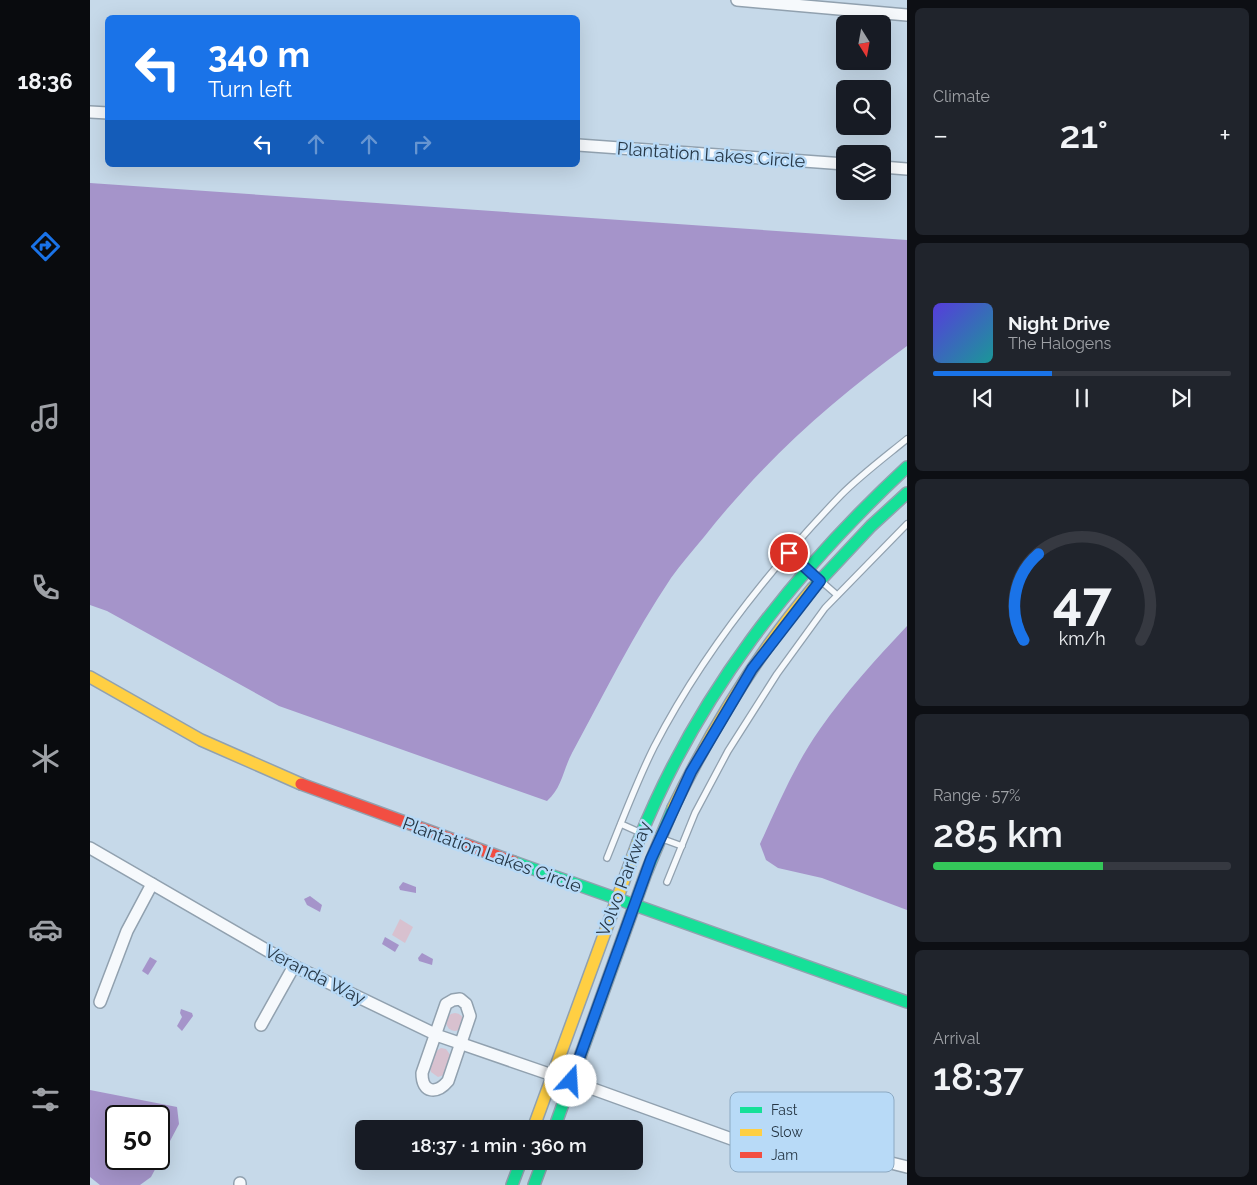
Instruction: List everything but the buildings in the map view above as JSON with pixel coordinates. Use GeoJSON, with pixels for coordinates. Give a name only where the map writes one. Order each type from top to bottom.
{"type":"FeatureCollection","features":[{"type":"Feature","properties":{"kind":"main road","name":"Volvo Parkway"},"geometry":{"type":"LineString","coordinates":[[535,1120],[641,833],[678,753],[720,683],[765,618],[806,568],[851,520],[907,467]]}},
{"type":"Feature","properties":{"kind":"main road","name":"Volvo Parkway"},"geometry":{"type":"LineString","coordinates":[[557,1120],[634,905],[660,838],[691,772],[731,702],[776,636],[820,581],[875,522],[907,493]]}},
{"type":"Feature","properties":{"kind":"main road","name":"Plantation Lakes Circle"},"geometry":{"type":"LineString","coordinates":[[90,677],[200,740],[278,775],[400,822],[907,1002]]}},
{"type":"Feature","properties":{"kind":"main road"},"geometry":{"type":"LineString","coordinates":[[512,1185],[518,1170]]}},
{"type":"Feature","properties":{"kind":"main road"},"geometry":{"type":"LineString","coordinates":[[534,1185],[540,1170]]}},
{"type":"Feature","properties":{"kind":"street"},"geometry":{"type":"LineString","coordinates":[[737,0],[782,2],[907,15]]}},
{"type":"Feature","properties":{"kind":"street"},"geometry":{"type":"LineString","coordinates":[[90,112],[105,113]]}},
{"type":"Feature","properties":{"kind":"street","name":"Plantation Lakes Circle"},"geometry":{"type":"LineString","coordinates":[[580,145],[836,163]]}},
{"type":"Feature","properties":{"kind":"street"},"geometry":{"type":"LineString","coordinates":[[891,168],[907,169]]}},
{"type":"Feature","properties":{"kind":"street","name":"Veranda Way"},"geometry":{"type":"LineString","coordinates":[[90,848],[294,966],[435,1034],[552,1075]]}},
{"type":"Feature","properties":{"kind":"street"},"geometry":{"type":"LineString","coordinates":[[100,1002],[127,931],[152,884]]}},
{"type":"Feature","properties":{"kind":"street"},"geometry":{"type":"LineString","coordinates":[[261,1025],[294,966]]}},
{"type":"Feature","properties":{"kind":"street"},"geometry":{"type":"LineString","coordinates":[[453,1000],[460,1000],[466,1004],[470,1016],[462,1044],[448,1080],[442,1089],[435,1091],[426,1087],[422,1081],[422,1073],[435,1034],[446,1004],[453,1000]]}},
{"type":"Feature","properties":{"kind":"street"},"geometry":{"type":"LineString","coordinates":[[571,1081],[730,1138]]}},
{"type":"Feature","properties":{"kind":"street"},"geometry":{"type":"LineString","coordinates":[[894,1164],[907,1167]]}},
{"type":"Feature","properties":{"kind":"lane"},"geometry":{"type":"LineString","coordinates":[[607,858],[655,746],[704,662],[758,588],[842,494],[907,439]]}},
{"type":"Feature","properties":{"kind":"lane"},"geometry":{"type":"LineString","coordinates":[[667,882],[695,813],[728,751],[777,674],[825,608],[907,524]]}},
{"type":"Feature","properties":{"kind":"lane"},"geometry":{"type":"LineString","coordinates":[[789,553],[837,595]]}},
{"type":"Feature","properties":{"kind":"lane"},"geometry":{"type":"LineString","coordinates":[[621,824],[641,833]]}},
{"type":"Feature","properties":{"kind":"lane"},"geometry":{"type":"LineString","coordinates":[[660,838],[682,846]]}},
{"type":"Feature","properties":{"kind":"shaded area"},"geometry":{"type":"Polygon","coordinates":[[[90,183],[907,240],[907,346],[824,411],[774,458],[750,483],[683,562],[657,599],[632,642],[572,753],[559,785],[547,801],[279,706],[107,611],[90,605],[90,183]]]}},
{"type":"Feature","properties":{"kind":"shaded area"},"geometry":{"type":"Polygon","coordinates":[[[907,626],[907,910],[822,878],[778,868],[766,860],[760,844],[795,770],[811,742],[840,702],[907,626]]]}},
{"type":"Feature","properties":{"kind":"shaded area"},"geometry":{"type":"Polygon","coordinates":[[[403,882],[416,887],[416,893],[400,890],[399,887],[403,882]]]}},
{"type":"Feature","properties":{"kind":"shaded area"},"geometry":{"type":"Polygon","coordinates":[[[310,896],[322,905],[320,912],[307,905],[304,899],[310,896]]]}},
{"type":"Feature","properties":{"kind":"shaded area"},"geometry":{"type":"Polygon","coordinates":[[[400,919],[413,927],[405,943],[392,935],[400,919]]]}},
{"type":"Feature","properties":{"kind":"shaded area"},"geometry":{"type":"Polygon","coordinates":[[[385,937],[399,945],[395,952],[382,944],[385,937]]]}},
{"type":"Feature","properties":{"kind":"shaded area"},"geometry":{"type":"Polygon","coordinates":[[[422,953],[433,959],[432,965],[419,961],[418,958],[422,953]]]}},
{"type":"Feature","properties":{"kind":"shaded area"},"geometry":{"type":"Polygon","coordinates":[[[150,957],[157,961],[148,975],[142,971],[150,957]]]}},
{"type":"Feature","properties":{"kind":"shaded area"},"geometry":{"type":"Polygon","coordinates":[[[181,1009],[192,1013],[193,1016],[182,1031],[177,1026],[182,1017],[181,1009]]]}},
{"type":"Feature","properties":{"kind":"shaded area"},"geometry":{"type":"Polygon","coordinates":[[[455,1013],[461,1016],[464,1022],[461,1028],[455,1031],[449,1028],[446,1022],[449,1016],[455,1013]]]}},
{"type":"Feature","properties":{"kind":"shaded area"},"geometry":{"type":"Polygon","coordinates":[[[441,1048],[446,1049],[451,1056],[444,1075],[438,1077],[431,1072],[430,1065],[434,1055],[441,1048]]]}},
{"type":"Feature","properties":{"kind":"shaded area"},"geometry":{"type":"Polygon","coordinates":[[[90,1090],[167,1105],[105,1105],[105,1170],[155,1170],[151,1177],[140,1185],[100,1185],[90,1177],[90,1090]]]}},
{"type":"Feature","properties":{"kind":"shaded area"},"geometry":{"type":"Polygon","coordinates":[[[170,1106],[177,1107],[179,1124],[170,1141],[170,1106]]]}},
{"type":"Feature","properties":{"kind":"traffic: fast"},"geometry":{"type":"LineString","coordinates":[[638,842],[662,788],[689,736],[719,687],[752,640],[787,594],[825,550],[907,467]]}},
{"type":"Feature","properties":{"kind":"traffic: fast"},"geometry":{"type":"LineString","coordinates":[[813,588],[871,526],[907,493]]}},
{"type":"Feature","properties":{"kind":"traffic: fast"},"geometry":{"type":"LineString","coordinates":[[557,1120],[646,873],[673,808]]}},
{"type":"Feature","properties":{"kind":"traffic: fast"},"geometry":{"type":"LineString","coordinates":[[514,862],[907,1002]]}},
{"type":"Feature","properties":{"kind":"traffic: fast"},"geometry":{"type":"LineString","coordinates":[[512,1185],[518,1170]]}},
{"type":"Feature","properties":{"kind":"traffic: fast"},"geometry":{"type":"LineString","coordinates":[[534,1185],[540,1170]]}},
{"type":"Feature","properties":{"kind":"traffic: slow"},"geometry":{"type":"LineString","coordinates":[[673,808],[703,750],[736,694],[773,639],[813,588]]}},
{"type":"Feature","properties":{"kind":"traffic: slow"},"geometry":{"type":"LineString","coordinates":[[90,677],[201,740],[301,784]]}},
{"type":"Feature","properties":{"kind":"traffic: slow"},"geometry":{"type":"LineString","coordinates":[[536,1120],[638,842]]}},
{"type":"Feature","properties":{"kind":"traffic: jam"},"geometry":{"type":"LineString","coordinates":[[301,784],[514,862]]}},
{"type":"Feature","properties":{"kind":"route"},"geometry":{"type":"LineString","coordinates":[[571,1081],[651,859],[673,808],[717,725],[752,669],[820,581],[789,553]]}}]}
